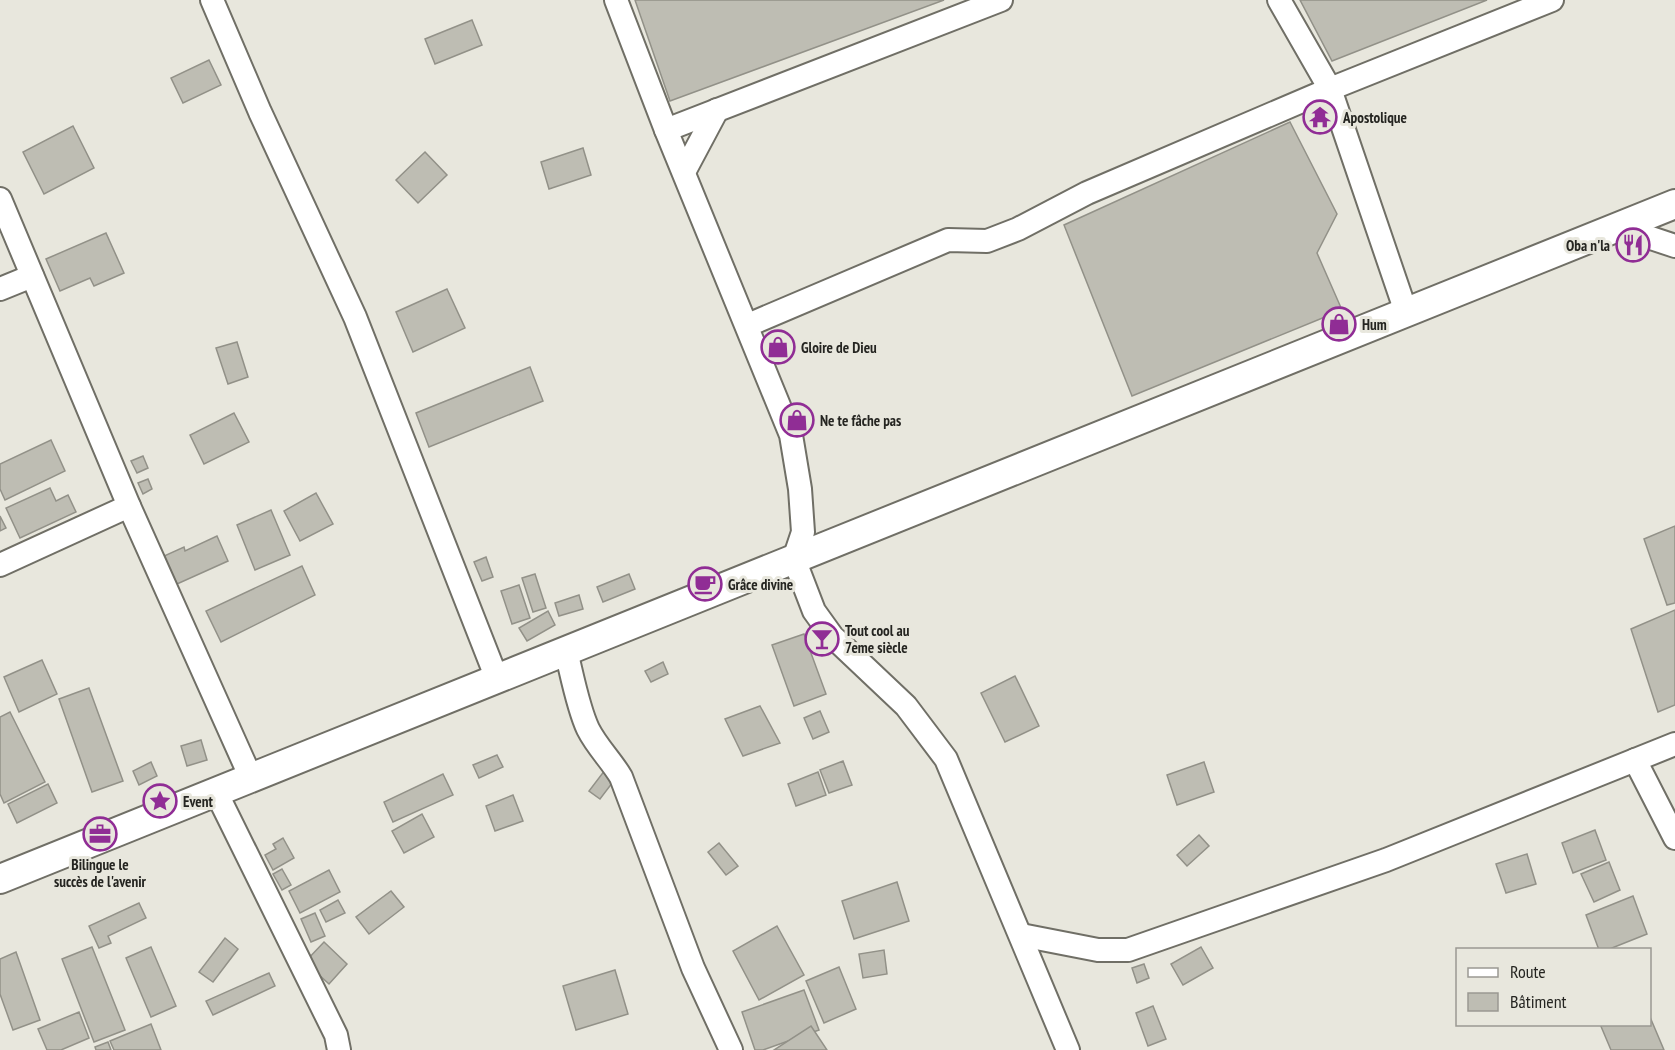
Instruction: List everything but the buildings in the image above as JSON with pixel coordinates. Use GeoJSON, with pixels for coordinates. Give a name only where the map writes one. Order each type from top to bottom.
{"type":"FeatureCollection","features":[{"type":"Feature","properties":{"kind":"street"},"geometry":{"type":"LineString","coordinates":[[212,0],[260,112],[355,317],[497,679]]}},
{"type":"Feature","properties":{"kind":"street"},"geometry":{"type":"LineString","coordinates":[[616,0],[666,130],[748,326],[790,435],[800,489],[803,532],[794,559],[814,611],[832,636],[906,706],[946,759],[1068,1050]]}},
{"type":"Feature","properties":{"kind":"street"},"geometry":{"type":"LineString","coordinates":[[666,130],[1001,0]]}},
{"type":"Feature","properties":{"kind":"street"},"geometry":{"type":"LineString","coordinates":[[1279,0],[1330,89],[1406,312]]}},
{"type":"Feature","properties":{"kind":"street"},"geometry":{"type":"LineString","coordinates":[[748,326],[948,240],[987,241],[1018,229],[1087,193],[1330,89],[1551,0]]}},
{"type":"Feature","properties":{"kind":"street"},"geometry":{"type":"LineString","coordinates":[[684,172],[717,110]]}},
{"type":"Feature","properties":{"kind":"street"},"geometry":{"type":"LineString","coordinates":[[0,199],[129,506],[251,778]]}},
{"type":"Feature","properties":{"kind":"street"},"geometry":{"type":"LineString","coordinates":[[0,879],[1675,204]]}},
{"type":"Feature","properties":{"kind":"street"},"geometry":{"type":"LineString","coordinates":[[1618,227],[1675,246]]}},
{"type":"Feature","properties":{"kind":"street"},"geometry":{"type":"LineString","coordinates":[[0,289],[32,276]]}},
{"type":"Feature","properties":{"kind":"street"},"geometry":{"type":"LineString","coordinates":[[0,565],[129,506]]}},
{"type":"Feature","properties":{"kind":"street"},"geometry":{"type":"LineString","coordinates":[[566,651],[588,728],[599,748],[621,777],[693,968],[731,1050]]}},
{"type":"Feature","properties":{"kind":"street"},"geometry":{"type":"LineString","coordinates":[[1021,935],[1098,951],[1128,950],[1386,860],[1675,744]]}},
{"type":"Feature","properties":{"kind":"street"},"geometry":{"type":"LineString","coordinates":[[1635,760],[1675,838]]}},
{"type":"Feature","properties":{"kind":"street"},"geometry":{"type":"LineString","coordinates":[[216,792],[336,1035],[339,1050]]}},
{"type":"Feature","properties":{"kind":"place","name":"Apostolique"},"geometry":{"type":"Point","coordinates":[1320,117]}},
{"type":"Feature","properties":{"kind":"place","name":"Oba n'la"},"geometry":{"type":"Point","coordinates":[1633,245]}},
{"type":"Feature","properties":{"kind":"place","name":"Hum"},"geometry":{"type":"Point","coordinates":[1339,324]}},
{"type":"Feature","properties":{"kind":"place","name":"Gloire de Dieu"},"geometry":{"type":"Point","coordinates":[778,347]}},
{"type":"Feature","properties":{"kind":"place","name":"Ne te fâche pas"},"geometry":{"type":"Point","coordinates":[797,420]}},
{"type":"Feature","properties":{"kind":"place","name":"Grâce divine"},"geometry":{"type":"Point","coordinates":[705,584]}},
{"type":"Feature","properties":{"kind":"place","name":"Tout cool au 7eme siècle"},"geometry":{"type":"Point","coordinates":[822,639]}},
{"type":"Feature","properties":{"kind":"place","name":"Event"},"geometry":{"type":"Point","coordinates":[160,801]}},
{"type":"Feature","properties":{"kind":"place","name":"Bilingue le succès de l'avenir"},"geometry":{"type":"Point","coordinates":[100,834]}}]}
